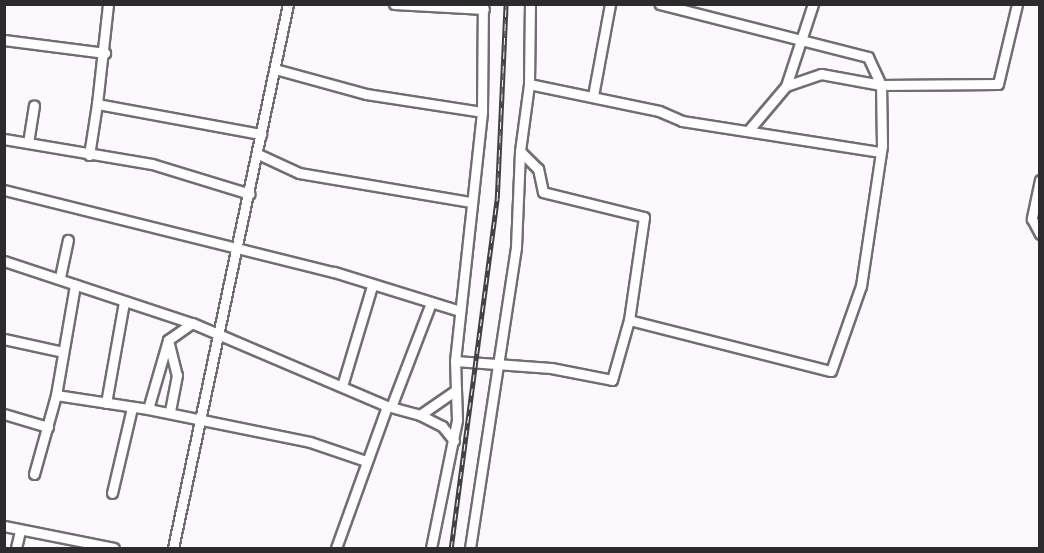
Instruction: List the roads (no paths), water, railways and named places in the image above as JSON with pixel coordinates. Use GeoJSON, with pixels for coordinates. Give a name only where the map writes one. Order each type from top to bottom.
{"type":"FeatureCollection","features":[{"type":"Feature","properties":{"kind":"street"},"geometry":{"type":"LineString","coordinates":[[89,154],[105,53],[108,4]]}},
{"type":"Feature","properties":{"kind":"street"},"geometry":{"type":"LineString","coordinates":[[173,549],[200,417],[240,249],[288,4]]}},
{"type":"Feature","properties":{"kind":"street"},"geometry":{"type":"LineString","coordinates":[[394,4],[484,7],[482,112],[470,202],[455,361],[454,441],[431,549]]}},
{"type":"Feature","properties":{"kind":"street"},"geometry":{"type":"LineString","coordinates":[[470,549],[495,364],[516,246],[520,151],[529,84],[530,4]]}},
{"type":"Feature","properties":{"kind":"street"},"geometry":{"type":"LineString","coordinates":[[593,96],[610,4]]}},
{"type":"Feature","properties":{"kind":"street"},"geometry":{"type":"LineString","coordinates":[[629,320],[831,371],[861,286],[881,152],[881,85],[868,57],[660,4]]}},
{"type":"Feature","properties":{"kind":"street"},"geometry":{"type":"LineString","coordinates":[[748,131],[786,86],[813,4]]}},
{"type":"Feature","properties":{"kind":"street"},"geometry":{"type":"LineString","coordinates":[[786,86],[821,74],[881,85],[998,84],[1017,4]]}},
{"type":"Feature","properties":{"kind":"street"},"geometry":{"type":"LineString","coordinates":[[4,40],[105,53]]}},
{"type":"Feature","properties":{"kind":"street"},"geometry":{"type":"LineString","coordinates":[[275,69],[366,94],[482,112]]}},
{"type":"Feature","properties":{"kind":"street"},"geometry":{"type":"LineString","coordinates":[[529,84],[593,96],[682,121],[881,152]]}},
{"type":"Feature","properties":{"kind":"street"},"geometry":{"type":"LineString","coordinates":[[97,104],[261,134]]}},
{"type":"Feature","properties":{"kind":"street"},"geometry":{"type":"LineString","coordinates":[[28,143],[34,105]]}},
{"type":"Feature","properties":{"kind":"street"},"geometry":{"type":"LineString","coordinates":[[4,139],[152,164],[250,194]]}},
{"type":"Feature","properties":{"kind":"street"},"geometry":{"type":"LineString","coordinates":[[455,361],[495,364],[612,380],[629,320],[644,217],[543,192],[538,169],[520,151]]}},
{"type":"Feature","properties":{"kind":"street"},"geometry":{"type":"LineString","coordinates":[[258,154],[299,173],[470,202]]}},
{"type":"Feature","properties":{"kind":"street"},"geometry":{"type":"LineString","coordinates":[[1040,180],[1032,219],[1040,234]]}},
{"type":"Feature","properties":{"kind":"street"},"geometry":{"type":"LineString","coordinates":[[4,190],[240,249],[460,311]]}},
{"type":"Feature","properties":{"kind":"street"},"geometry":{"type":"LineString","coordinates":[[60,277],[68,240]]}},
{"type":"Feature","properties":{"kind":"street"},"geometry":{"type":"LineString","coordinates":[[4,261],[60,277],[75,285],[220,333],[389,406],[420,415],[442,426],[454,441]]}},
{"type":"Feature","properties":{"kind":"street"},"geometry":{"type":"LineString","coordinates":[[34,474],[56,395],[75,285]]}},
{"type":"Feature","properties":{"kind":"street"},"geometry":{"type":"LineString","coordinates":[[342,386],[372,286]]}},
{"type":"Feature","properties":{"kind":"street"},"geometry":{"type":"LineString","coordinates":[[106,403],[124,302]]}},
{"type":"Feature","properties":{"kind":"street"},"geometry":{"type":"LineString","coordinates":[[336,549],[366,461],[431,303]]}},
{"type":"Feature","properties":{"kind":"street"},"geometry":{"type":"LineString","coordinates":[[148,409],[168,340],[192,323]]}},
{"type":"Feature","properties":{"kind":"street"},"geometry":{"type":"LineString","coordinates":[[4,339],[63,352]]}},
{"type":"Feature","properties":{"kind":"street"},"geometry":{"type":"LineString","coordinates":[[168,340],[177,375],[170,412]]}},
{"type":"Feature","properties":{"kind":"street"},"geometry":{"type":"LineString","coordinates":[[420,415],[456,390]]}},
{"type":"Feature","properties":{"kind":"street"},"geometry":{"type":"LineString","coordinates":[[56,395],[200,417],[310,442],[366,461]]}},
{"type":"Feature","properties":{"kind":"street"},"geometry":{"type":"LineString","coordinates":[[112,493],[132,408]]}},
{"type":"Feature","properties":{"kind":"street"},"geometry":{"type":"LineString","coordinates":[[4,414],[48,427]]}},
{"type":"Feature","properties":{"kind":"street"},"geometry":{"type":"LineString","coordinates":[[4,526],[114,549]]}},
{"type":"Feature","properties":{"kind":"street"},"geometry":{"type":"LineString","coordinates":[[16,549],[20,530]]}},
{"type":"Feature","properties":{"kind":"railway"},"geometry":{"type":"LineString","coordinates":[[451,548],[497,199],[506,4]]}}]}
